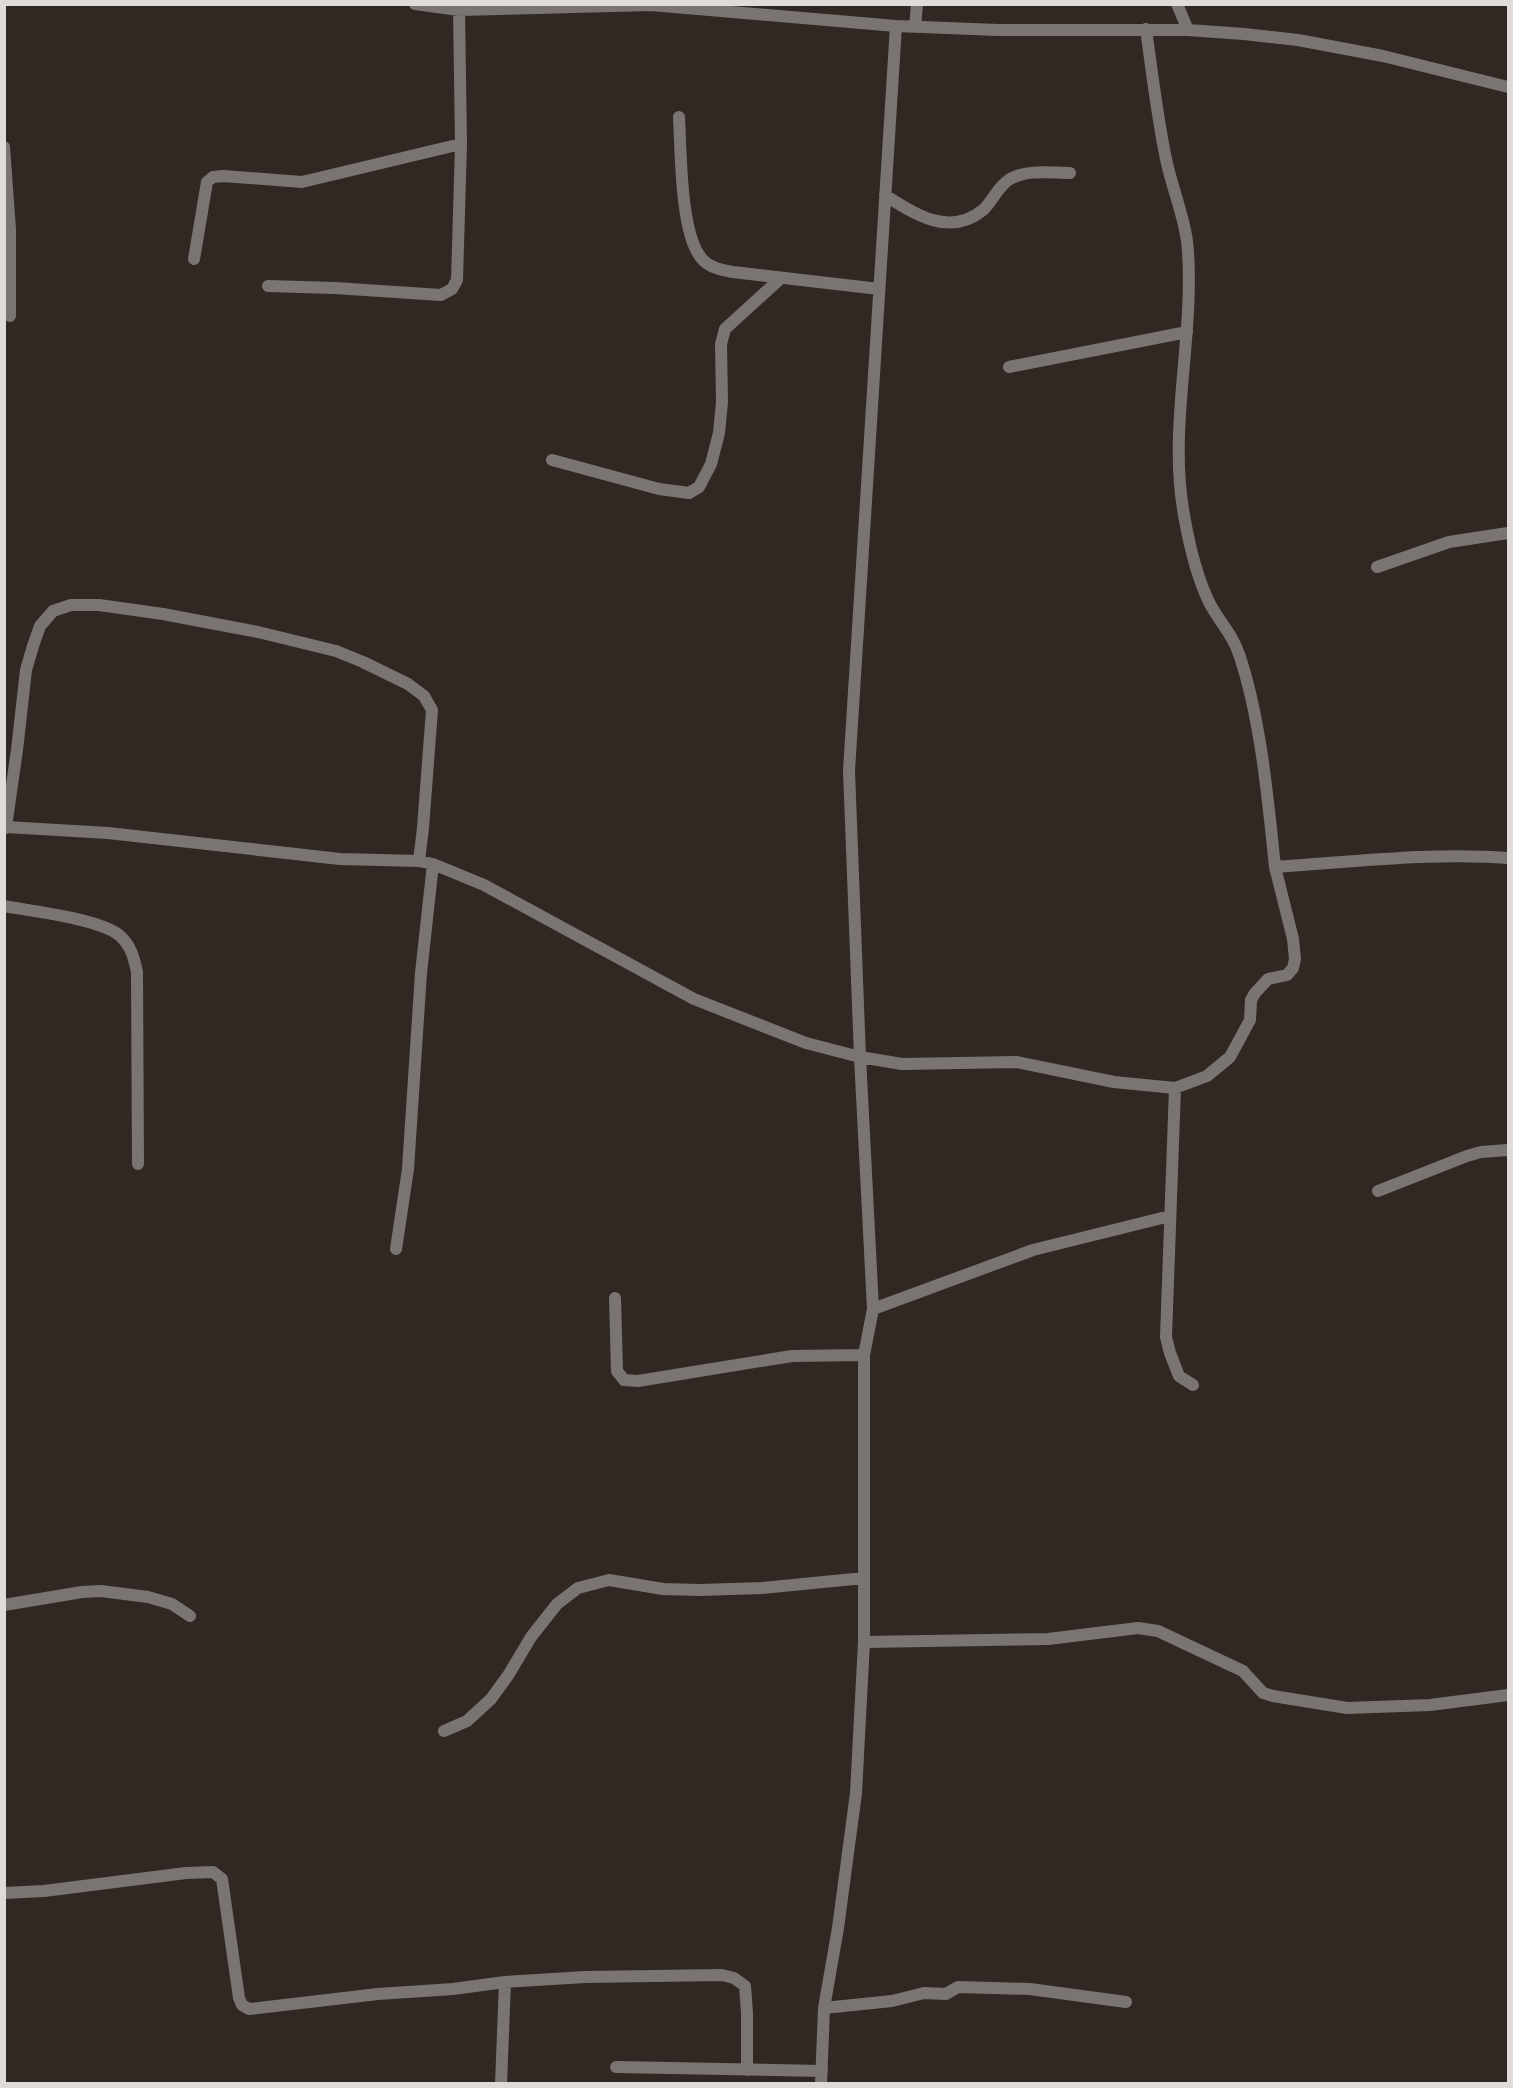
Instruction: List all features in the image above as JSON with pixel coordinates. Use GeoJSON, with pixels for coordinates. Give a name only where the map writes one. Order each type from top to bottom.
{"type":"FeatureCollection","features":[{"type":"Feature","properties":{"kind":"street"},"geometry":{"type":"LineString","coordinates":[[414,4],[459,10],[651,5],[915,27],[998,30],[1188,30],[1298,40],[1383,56],[1509,87]]}},
{"type":"Feature","properties":{"kind":"street"},"geometry":{"type":"LineString","coordinates":[[915,27],[917,4]]}},
{"type":"Feature","properties":{"kind":"street"},"geometry":{"type":"LineString","coordinates":[[1177,4],[1188,30]]}},
{"type":"Feature","properties":{"kind":"street"},"geometry":{"type":"LineString","coordinates":[[268,286],[441,295],[452,289],[457,280],[461,144],[459,10]]}},
{"type":"Feature","properties":{"kind":"street"},"geometry":{"type":"LineString","coordinates":[[616,2067],[747,2070],[822,2077],[824,2008],[838,1928],[856,1793],[864,1642],[864,1354],[873,1309],[849,771],[896,26]]}},
{"type":"Feature","properties":{"kind":"street"},"geometry":{"type":"LineString","coordinates":[[419,861],[432,710],[424,696],[408,684],[336,651],[258,632],[99,605],[71,605],[53,611],[40,626],[26,670],[5,828],[108,833],[340,859],[419,861],[433,864],[483,885],[694,999],[806,1043],[860,1057],[902,1064],[1016,1062],[1114,1082],[1175,1088],[1208,1076],[1230,1057],[1250,1020],[1251,1000],[1255,993],[1268,979],[1287,975],[1293,968],[1295,959],[1293,939],[1275,867],[1254,710],[1240,656],[1231,633],[1209,602],[1201,580],[1192,554],[1183,513],[1179,478],[1180,413],[1187,332],[1188,248],[1166,159],[1146,29]]}},
{"type":"Feature","properties":{"kind":"street"},"geometry":{"type":"LineString","coordinates":[[679,117],[687,224],[694,246],[703,261],[716,268],[733,272],[879,289]]}},
{"type":"Feature","properties":{"kind":"street"},"geometry":{"type":"LineString","coordinates":[[194,259],[207,182],[213,177],[302,182],[461,144]]}},
{"type":"Feature","properties":{"kind":"street"},"geometry":{"type":"LineString","coordinates":[[4,147],[9,219],[10,316]]}},
{"type":"Feature","properties":{"kind":"street"},"geometry":{"type":"LineString","coordinates":[[885,195],[910,212],[932,220],[959,223],[983,210],[998,189],[1009,180],[1023,174],[1070,173]]}},
{"type":"Feature","properties":{"kind":"street"},"geometry":{"type":"LineString","coordinates":[[552,460],[659,489],[690,493],[699,487],[711,464],[719,433],[722,402],[721,344],[725,329],[781,278]]}},
{"type":"Feature","properties":{"kind":"street"},"geometry":{"type":"LineString","coordinates":[[1010,367],[1187,332]]}},
{"type":"Feature","properties":{"kind":"street"},"geometry":{"type":"LineString","coordinates":[[1377,567],[1449,542],[1509,533]]}},
{"type":"Feature","properties":{"kind":"street"},"geometry":{"type":"LineString","coordinates":[[1275,867],[1420,857],[1473,855],[1509,858]]}},
{"type":"Feature","properties":{"kind":"street"},"geometry":{"type":"LineString","coordinates":[[396,1249],[408,1168],[420,984],[433,864]]}},
{"type":"Feature","properties":{"kind":"street"},"geometry":{"type":"LineString","coordinates":[[4,906],[93,923],[118,934],[128,944],[137,972],[138,1164]]}},
{"type":"Feature","properties":{"kind":"street"},"geometry":{"type":"LineString","coordinates":[[1175,1088],[1166,1337],[1179,1376],[1193,1385]]}},
{"type":"Feature","properties":{"kind":"street"},"geometry":{"type":"LineString","coordinates":[[1378,1191],[1482,1152],[1509,1150]]}},
{"type":"Feature","properties":{"kind":"street"},"geometry":{"type":"LineString","coordinates":[[873,1309],[1033,1250],[1170,1216]]}},
{"type":"Feature","properties":{"kind":"street"},"geometry":{"type":"LineString","coordinates":[[615,1298],[617,1371],[624,1380],[638,1381],[792,1356],[864,1354]]}},
{"type":"Feature","properties":{"kind":"street"},"geometry":{"type":"LineString","coordinates":[[444,1731],[467,1721],[491,1699],[531,1637],[557,1604],[578,1588],[609,1580],[663,1588],[721,1590],[864,1578]]}},
{"type":"Feature","properties":{"kind":"street"},"geometry":{"type":"LineString","coordinates":[[4,1605],[101,1592],[148,1597],[172,1604],[190,1616]]}},
{"type":"Feature","properties":{"kind":"street"},"geometry":{"type":"LineString","coordinates":[[864,1642],[1048,1639],[1138,1628],[1158,1631],[1243,1671],[1263,1693],[1273,1696],[1347,1708],[1430,1705],[1509,1695]]}},
{"type":"Feature","properties":{"kind":"street"},"geometry":{"type":"LineString","coordinates":[[4,1893],[44,1892],[186,1873],[213,1872],[222,1879],[239,1998],[242,2005],[249,2008],[505,1982],[585,1977],[722,1975],[734,1978],[745,1986],[747,2070]]}},
{"type":"Feature","properties":{"kind":"street"},"geometry":{"type":"LineString","coordinates":[[501,2084],[505,1982]]}},
{"type":"Feature","properties":{"kind":"street"},"geometry":{"type":"LineString","coordinates":[[824,2008],[892,2001],[924,1993],[946,1994],[958,1987],[1030,1989],[1126,2002]]}}]}
